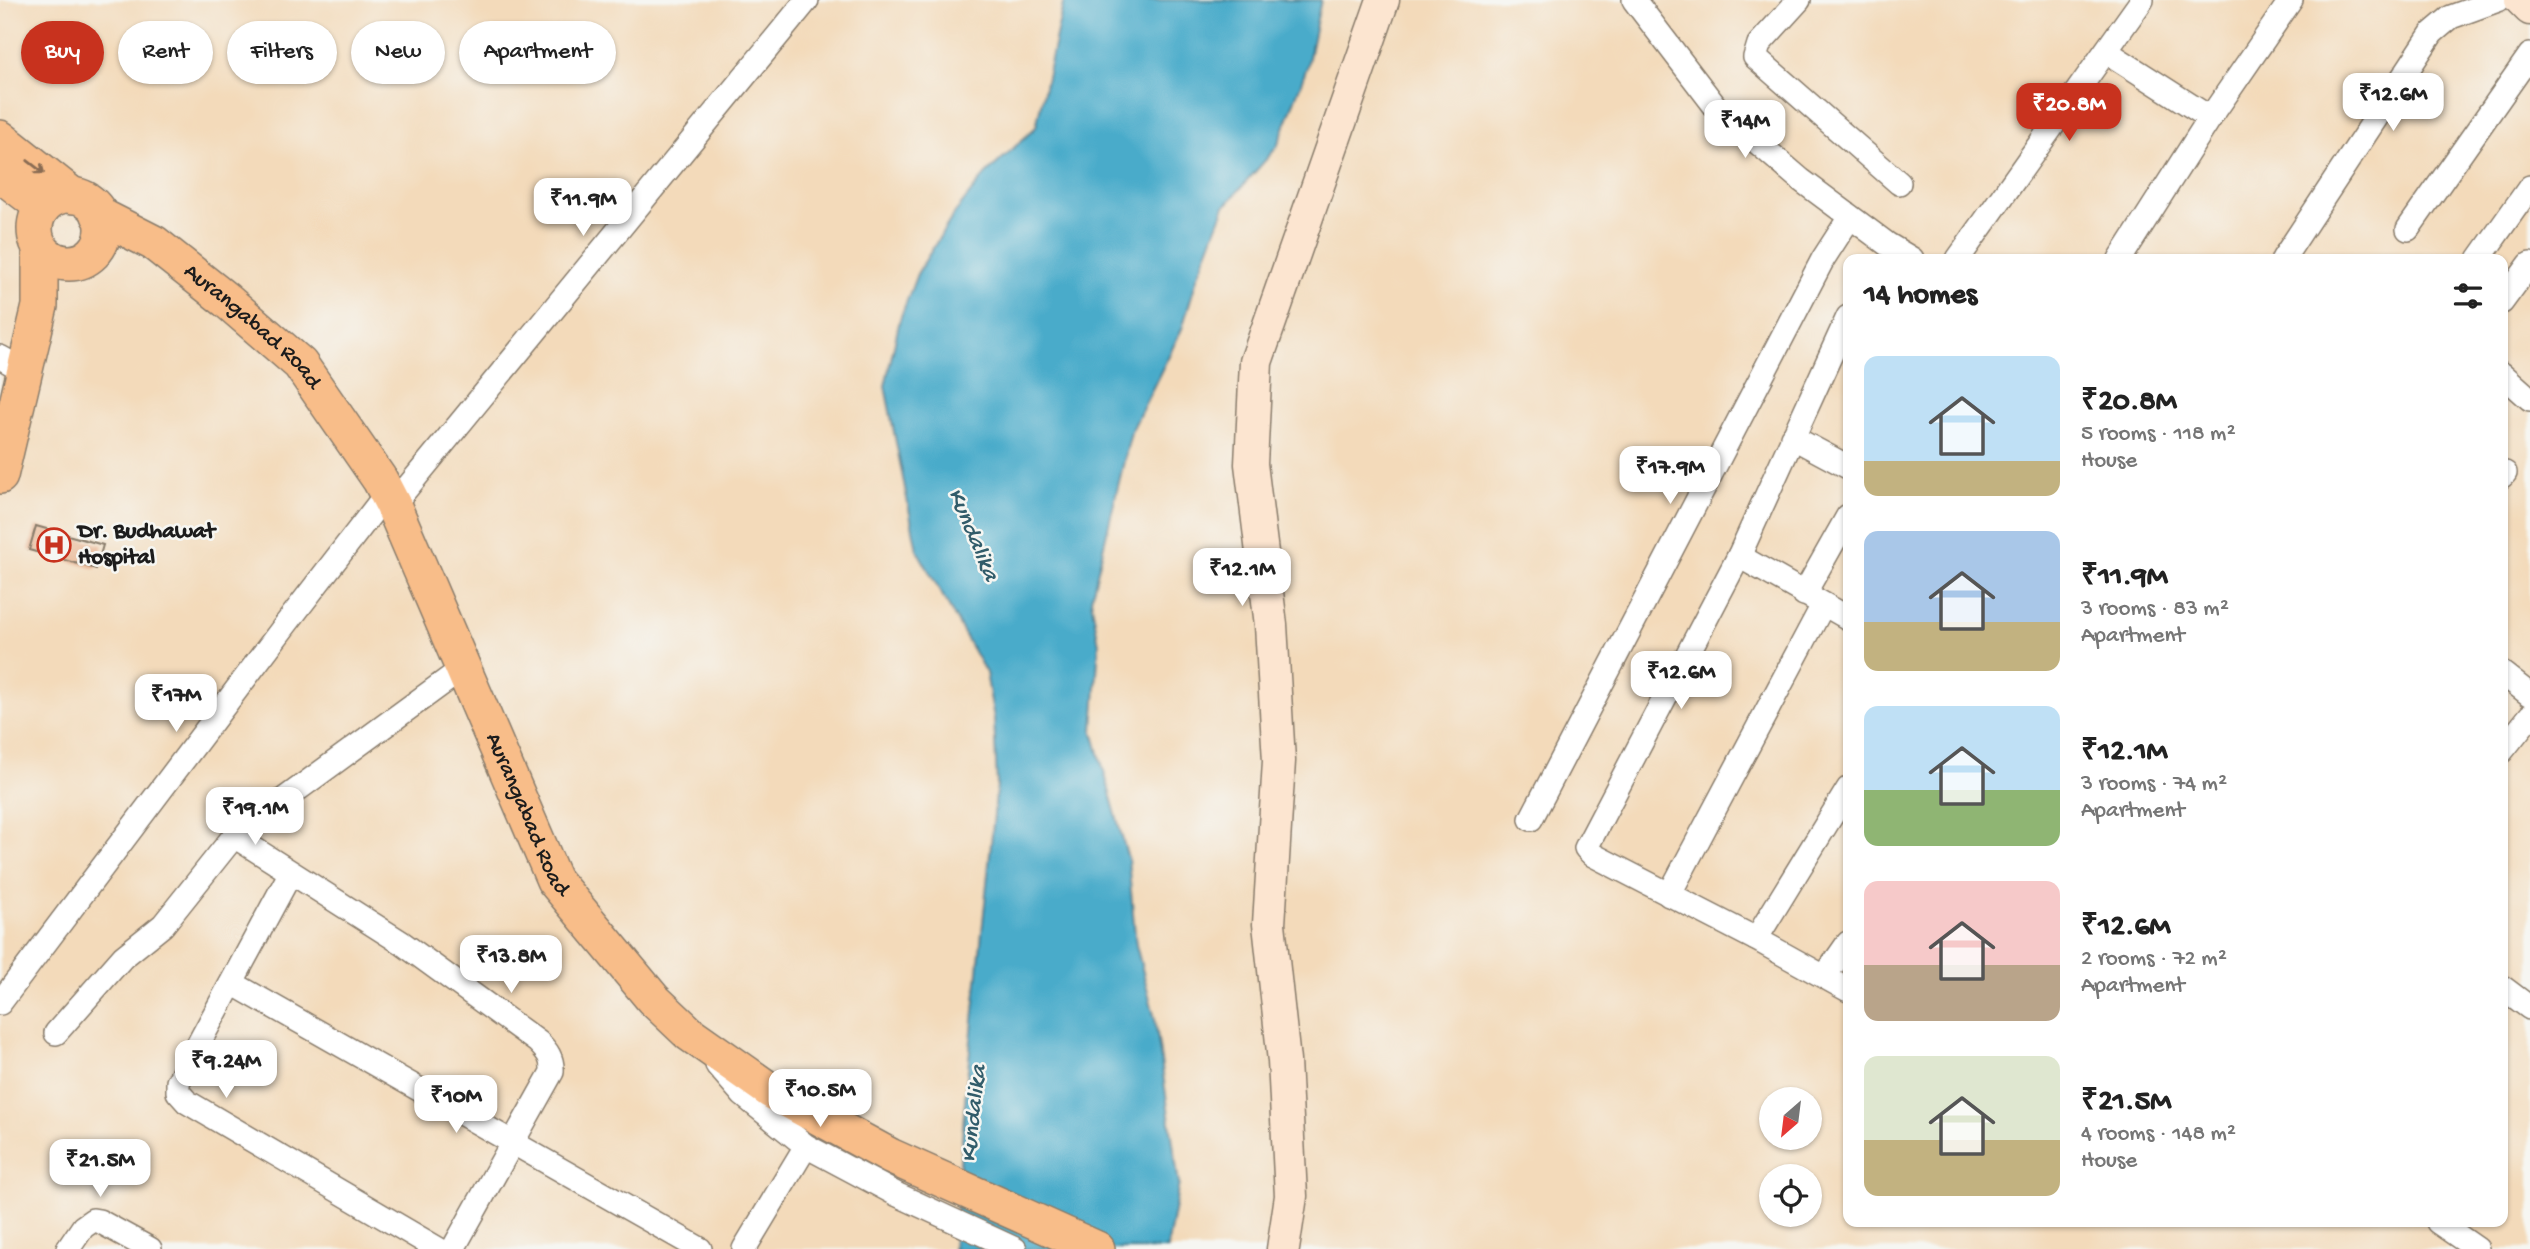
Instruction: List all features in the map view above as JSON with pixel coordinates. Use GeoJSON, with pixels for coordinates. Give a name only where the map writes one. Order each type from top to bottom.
{"type":"FeatureCollection","features":[{"type":"Feature","properties":{"kind":"main road","name":"Aurangabad Road"},"geometry":{"type":"LineString","coordinates":[[0,138],[78,226]]}},
{"type":"Feature","properties":{"kind":"main road","name":"Aurangabad Road"},"geometry":{"type":"LineString","coordinates":[[0,174],[78,226],[154,243],[300,363],[390,499],[554,880],[653,999],[690,1034],[771,1091],[890,1156],[1097,1249]]}},
{"type":"Feature","properties":{"kind":"main road"},"geometry":{"type":"LineString","coordinates":[[40,306],[40,247],[57,261],[67,263],[78,226]]}},
{"type":"Feature","properties":{"kind":"main road"},"geometry":{"type":"LineString","coordinates":[[0,476],[12,363],[78,226]]}},
{"type":"Feature","properties":{"kind":"street"},"geometry":{"type":"LineString","coordinates":[[0,1003],[286,624],[807,0]]}},
{"type":"Feature","properties":{"kind":"street"},"geometry":{"type":"LineString","coordinates":[[1283,1249],[1291,1196],[1284,1061],[1269,924],[1279,761],[1271,625],[1251,464],[1256,362],[1382,0]]}},
{"type":"Feature","properties":{"kind":"street"},"geometry":{"type":"LineString","coordinates":[[1634,0],[1715,106],[1801,180],[1850,217],[1883,252]]}},
{"type":"Feature","properties":{"kind":"street"},"geometry":{"type":"LineString","coordinates":[[1799,0],[1759,44],[1754,53],[1755,57],[1899,183]]}},
{"type":"Feature","properties":{"kind":"street"},"geometry":{"type":"LineString","coordinates":[[1962,254],[2143,0]]}},
{"type":"Feature","properties":{"kind":"street"},"geometry":{"type":"LineString","coordinates":[[2123,254],[2210,118],[2291,0]]}},
{"type":"Feature","properties":{"kind":"street"},"geometry":{"type":"LineString","coordinates":[[2286,254],[2432,33],[2451,17],[2498,0]]}},
{"type":"Feature","properties":{"kind":"street"},"geometry":{"type":"LineString","coordinates":[[2521,0],[2530,9]]}},
{"type":"Feature","properties":{"kind":"street"},"geometry":{"type":"LineString","coordinates":[[2107,52],[2210,118]]}},
{"type":"Feature","properties":{"kind":"street"},"geometry":{"type":"LineString","coordinates":[[2409,229],[2530,55]]}},
{"type":"Feature","properties":{"kind":"street"},"geometry":{"type":"LineString","coordinates":[[2483,254],[2530,187]]}},
{"type":"Feature","properties":{"kind":"street"},"geometry":{"type":"LineString","coordinates":[[1531,819],[1823,258],[1850,217]]}},
{"type":"Feature","properties":{"kind":"street"},"geometry":{"type":"LineString","coordinates":[[2508,294],[2530,264]]}},
{"type":"Feature","properties":{"kind":"street"},"geometry":{"type":"LineString","coordinates":[[1842,345],[1792,437],[1739,556],[1586,843],[1586,848],[1593,855],[1843,987]]}},
{"type":"Feature","properties":{"kind":"street"},"geometry":{"type":"LineString","coordinates":[[2508,379],[2530,399]]}},
{"type":"Feature","properties":{"kind":"street"},"geometry":{"type":"LineString","coordinates":[[1792,437],[1843,464]]}},
{"type":"Feature","properties":{"kind":"street"},"geometry":{"type":"LineString","coordinates":[[1669,895],[1813,599],[1843,528]]}},
{"type":"Feature","properties":{"kind":"street"},"geometry":{"type":"LineString","coordinates":[[1739,556],[1843,615]]}},
{"type":"Feature","properties":{"kind":"street"},"geometry":{"type":"LineString","coordinates":[[56,1033],[122,957],[163,925],[234,836],[462,669]]}},
{"type":"Feature","properties":{"kind":"street"},"geometry":{"type":"LineString","coordinates":[[2508,678],[2530,695]]}},
{"type":"Feature","properties":{"kind":"street"},"geometry":{"type":"LineString","coordinates":[[2508,744],[2530,716]]}},
{"type":"Feature","properties":{"kind":"street"},"geometry":{"type":"LineString","coordinates":[[1756,939],[1843,797]]}},
{"type":"Feature","properties":{"kind":"street"},"geometry":{"type":"LineString","coordinates":[[234,836],[402,943],[538,1042],[549,1053],[552,1072],[453,1249]]}},
{"type":"Feature","properties":{"kind":"street"},"geometry":{"type":"LineString","coordinates":[[290,874],[176,1087],[182,1098],[438,1249]]}},
{"type":"Feature","properties":{"kind":"street"},"geometry":{"type":"LineString","coordinates":[[1825,976],[1843,950]]}},
{"type":"Feature","properties":{"kind":"street"},"geometry":{"type":"LineString","coordinates":[[232,983],[700,1249]]}},
{"type":"Feature","properties":{"kind":"street"},"geometry":{"type":"LineString","coordinates":[[2508,992],[2530,1008]]}},
{"type":"Feature","properties":{"kind":"street"},"geometry":{"type":"LineString","coordinates":[[690,1034],[743,1095],[806,1146],[898,1195],[1015,1249]]}},
{"type":"Feature","properties":{"kind":"street"},"geometry":{"type":"LineString","coordinates":[[744,1249],[806,1146]]}},
{"type":"Feature","properties":{"kind":"street"},"geometry":{"type":"LineString","coordinates":[[68,1249],[83,1227],[93,1220],[150,1249]]}},
{"type":"Feature","properties":{"kind":"street"},"geometry":{"type":"LineString","coordinates":[[2445,1227],[2471,1247]]}},
{"type":"Feature","properties":{"kind":"water","name":"Kundalika"},"geometry":{"type":"Polygon","coordinates":[[[1064,0],[1321,0],[1307,67],[1277,147],[1225,206],[1197,278],[1182,329],[1131,432],[1091,599],[1099,644],[1093,731],[1128,859],[1136,945],[1155,1019],[1179,1184],[1167,1249],[953,1249],[966,1089],[997,785],[994,718],[986,673],[917,550],[885,386],[900,319],[917,274],[954,214],[985,175],[1036,127],[1064,0]]]}},
{"type":"Feature","properties":{"kind":"building"},"geometry":{"type":"Polygon","coordinates":[[[36,526],[103,545],[96,569],[29,550],[36,526]]]}},
{"type":"Feature","properties":{"kind":"place","name":"Dr. Budhawat Hospital"},"geometry":{"type":"Point","coordinates":[54,545]}}]}
